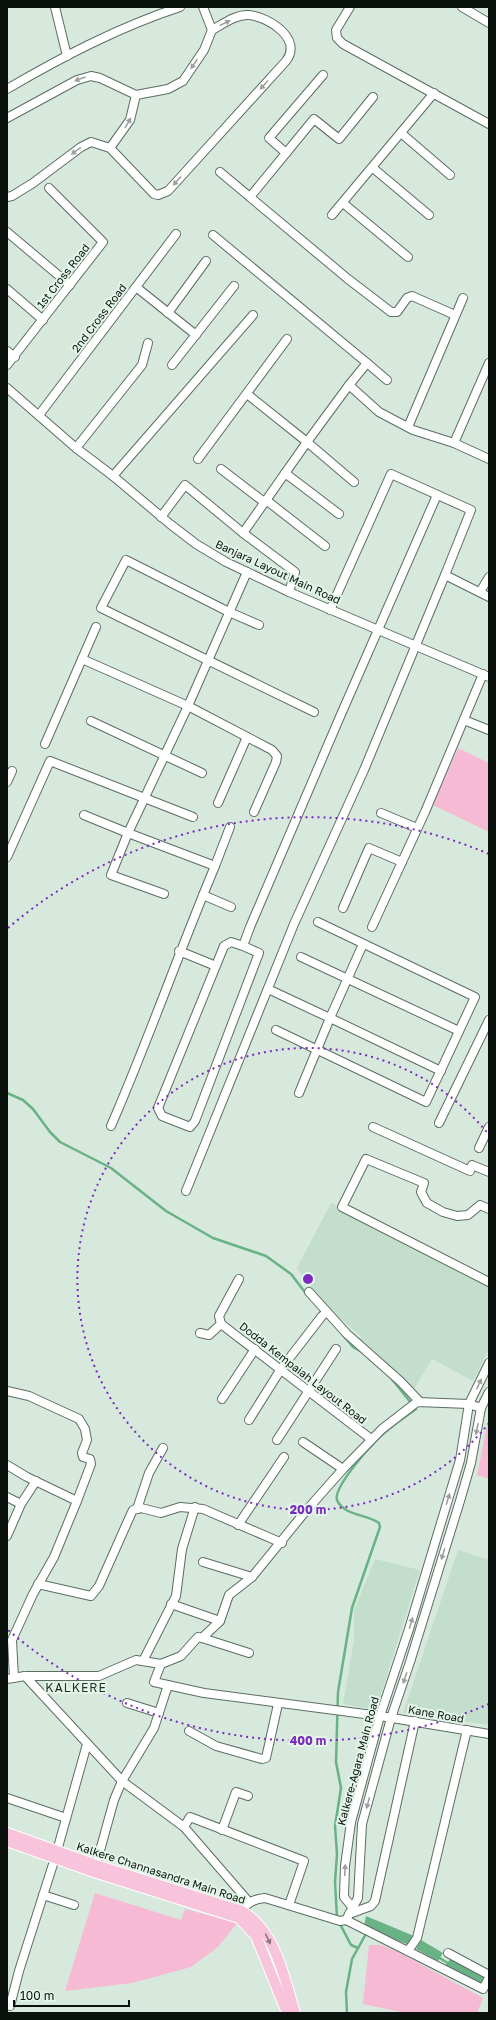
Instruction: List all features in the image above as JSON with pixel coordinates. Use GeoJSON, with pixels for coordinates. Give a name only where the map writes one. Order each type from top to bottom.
{"type":"FeatureCollection","features":[{"type":"Feature","properties":{"kind":"main road","name":"Kalkere Channasandra Main Road"},"geometry":{"type":"LineString","coordinates":[[7,1833],[56,1855],[253,1918],[263,1929],[277,1957],[295,2013]]}},
{"type":"Feature","properties":{"kind":"main road","name":"Kalkere Channasandra Main Road"},"geometry":{"type":"LineString","coordinates":[[7,1841],[96,1865],[241,1915]]}},
{"type":"Feature","properties":{"kind":"main road"},"geometry":{"type":"LineString","coordinates":[[241,1915],[256,1936],[287,2013]]}},
{"type":"Feature","properties":{"kind":"street"},"geometry":{"type":"LineString","coordinates":[[55,7],[67,56]]}},
{"type":"Feature","properties":{"kind":"street"},"geometry":{"type":"LineString","coordinates":[[7,78],[9,87],[67,56],[161,10],[180,7]]}},
{"type":"Feature","properties":{"kind":"street"},"geometry":{"type":"LineString","coordinates":[[203,7],[212,30]]}},
{"type":"Feature","properties":{"kind":"street"},"geometry":{"type":"LineString","coordinates":[[350,7],[336,30],[336,38],[343,44],[489,124]]}},
{"type":"Feature","properties":{"kind":"street"},"geometry":{"type":"LineString","coordinates":[[462,7],[489,23]]}},
{"type":"Feature","properties":{"kind":"street"},"geometry":{"type":"LineString","coordinates":[[7,118],[77,80],[90,76],[100,78],[136,95],[168,89],[183,81],[204,50],[212,30],[239,16],[249,15],[261,18],[274,25],[290,39],[292,48],[290,56],[168,191],[163,194],[154,194],[110,148],[91,142],[81,147],[34,183],[16,194],[7,197]]}},
{"type":"Feature","properties":{"kind":"street"},"geometry":{"type":"LineString","coordinates":[[286,153],[269,138],[323,75]]}},
{"type":"Feature","properties":{"kind":"street"},"geometry":{"type":"LineString","coordinates":[[332,215],[373,168],[434,93]]}},
{"type":"Feature","properties":{"kind":"street"},"geometry":{"type":"LineString","coordinates":[[110,148],[130,120],[136,95]]}},
{"type":"Feature","properties":{"kind":"street"},"geometry":{"type":"LineString","coordinates":[[250,197],[314,118],[339,139],[373,97]]}},
{"type":"Feature","properties":{"kind":"street"},"geometry":{"type":"LineString","coordinates":[[401,133],[450,175]]}},
{"type":"Feature","properties":{"kind":"street"},"geometry":{"type":"LineString","coordinates":[[373,168],[429,215]]}},
{"type":"Feature","properties":{"kind":"street"},"geometry":{"type":"LineString","coordinates":[[220,172],[391,312],[397,312],[407,298],[412,296],[456,315]]}},
{"type":"Feature","properties":{"kind":"street","name":"1st Cross Road"},"geometry":{"type":"LineString","coordinates":[[7,365],[15,357],[103,242],[49,188]]}},
{"type":"Feature","properties":{"kind":"street"},"geometry":{"type":"LineString","coordinates":[[343,203],[408,257]]}},
{"type":"Feature","properties":{"kind":"street"},"geometry":{"type":"LineString","coordinates":[[7,232],[70,285]]}},
{"type":"Feature","properties":{"kind":"street","name":"2nd Cross Road"},"geometry":{"type":"LineString","coordinates":[[39,415],[176,234]]}},
{"type":"Feature","properties":{"kind":"street"},"geometry":{"type":"LineString","coordinates":[[213,235],[387,380]]}},
{"type":"Feature","properties":{"kind":"street"},"geometry":{"type":"LineString","coordinates":[[168,313],[206,261]]}},
{"type":"Feature","properties":{"kind":"street"},"geometry":{"type":"LineString","coordinates":[[172,365],[234,286]]}},
{"type":"Feature","properties":{"kind":"street"},"geometry":{"type":"LineString","coordinates":[[136,287],[196,335]]}},
{"type":"Feature","properties":{"kind":"street"},"geometry":{"type":"LineString","coordinates":[[7,289],[43,320]]}},
{"type":"Feature","properties":{"kind":"street"},"geometry":{"type":"LineString","coordinates":[[408,427],[463,298]]}},
{"type":"Feature","properties":{"kind":"street"},"geometry":{"type":"LineString","coordinates":[[113,476],[253,316]]}},
{"type":"Feature","properties":{"kind":"street"},"geometry":{"type":"LineString","coordinates":[[198,460],[287,339]]}},
{"type":"Feature","properties":{"kind":"street"},"geometry":{"type":"LineString","coordinates":[[76,448],[142,365],[148,343]]}},
{"type":"Feature","properties":{"kind":"street"},"geometry":{"type":"LineString","coordinates":[[7,351],[15,357]]}},
{"type":"Feature","properties":{"kind":"street"},"geometry":{"type":"LineString","coordinates":[[243,533],[307,442],[367,363]]}},
{"type":"Feature","properties":{"kind":"street"},"geometry":{"type":"LineString","coordinates":[[454,443],[489,364]]}},
{"type":"Feature","properties":{"kind":"street"},"geometry":{"type":"LineString","coordinates":[[349,385],[379,412],[408,427],[454,443],[489,459]]}},
{"type":"Feature","properties":{"kind":"street","name":"Banjara Layout Main Road"},"geometry":{"type":"LineString","coordinates":[[7,388],[76,448],[113,476],[161,517],[196,544],[246,572],[289,592],[378,629],[414,646],[486,675]]}},
{"type":"Feature","properties":{"kind":"street"},"geometry":{"type":"LineString","coordinates":[[247,394],[354,482]]}},
{"type":"Feature","properties":{"kind":"street"},"geometry":{"type":"LineString","coordinates":[[221,469],[325,546]]}},
{"type":"Feature","properties":{"kind":"street"},"geometry":{"type":"LineString","coordinates":[[285,473],[339,514]]}},
{"type":"Feature","properties":{"kind":"street"},"geometry":{"type":"LineString","coordinates":[[186,1191],[294,924],[364,770],[471,510],[391,474],[330,610]]}},
{"type":"Feature","properties":{"kind":"street"},"geometry":{"type":"LineString","coordinates":[[161,517],[185,486],[243,533],[295,572],[289,592]]}},
{"type":"Feature","properties":{"kind":"street"},"geometry":{"type":"LineString","coordinates":[[243,946],[437,494]]}},
{"type":"Feature","properties":{"kind":"street"},"geometry":{"type":"LineString","coordinates":[[259,625],[229,612],[126,560],[101,608],[314,712]]}},
{"type":"Feature","properties":{"kind":"street"},"geometry":{"type":"LineString","coordinates":[[164,894],[111,875],[128,833],[188,706],[246,572]]}},
{"type":"Feature","properties":{"kind":"street"},"geometry":{"type":"LineString","coordinates":[[444,575],[489,596]]}},
{"type":"Feature","properties":{"kind":"street"},"geometry":{"type":"LineString","coordinates":[[480,592],[489,577]]}},
{"type":"Feature","properties":{"kind":"street"},"geometry":{"type":"LineString","coordinates":[[45,744],[96,628]]}},
{"type":"Feature","properties":{"kind":"street"},"geometry":{"type":"LineString","coordinates":[[82,659],[188,706],[272,750],[277,756],[254,812]]}},
{"type":"Feature","properties":{"kind":"street"},"geometry":{"type":"LineString","coordinates":[[372,927],[464,720],[486,675]]}},
{"type":"Feature","properties":{"kind":"street"},"geometry":{"type":"LineString","coordinates":[[464,720],[489,730]]}},
{"type":"Feature","properties":{"kind":"street"},"geometry":{"type":"LineString","coordinates":[[91,721],[202,773]]}},
{"type":"Feature","properties":{"kind":"street"},"geometry":{"type":"LineString","coordinates":[[218,804],[247,737]]}},
{"type":"Feature","properties":{"kind":"street"},"geometry":{"type":"LineString","coordinates":[[7,857],[50,761],[193,817]]}},
{"type":"Feature","properties":{"kind":"street"},"geometry":{"type":"LineString","coordinates":[[7,782],[12,771]]}},
{"type":"Feature","properties":{"kind":"street"},"geometry":{"type":"LineString","coordinates":[[381,813],[417,828]]}},
{"type":"Feature","properties":{"kind":"street"},"geometry":{"type":"LineString","coordinates":[[84,815],[215,866]]}},
{"type":"Feature","properties":{"kind":"street"},"geometry":{"type":"LineString","coordinates":[[111,1126],[132,1078],[180,951],[230,827]]}},
{"type":"Feature","properties":{"kind":"street"},"geometry":{"type":"LineString","coordinates":[[343,908],[369,848],[402,862]]}},
{"type":"Feature","properties":{"kind":"street"},"geometry":{"type":"LineString","coordinates":[[203,895],[231,907]]}},
{"type":"Feature","properties":{"kind":"street"},"geometry":{"type":"LineString","coordinates":[[276,1030],[426,1102],[475,997],[318,922]]}},
{"type":"Feature","properties":{"kind":"street"},"geometry":{"type":"LineString","coordinates":[[231,942],[243,946],[259,953],[195,1121],[190,1127],[162,1116],[158,1108],[224,946],[231,942]]}},
{"type":"Feature","properties":{"kind":"street"},"geometry":{"type":"LineString","coordinates":[[299,1093],[330,1018],[364,944]]}},
{"type":"Feature","properties":{"kind":"street"},"geometry":{"type":"LineString","coordinates":[[180,951],[210,964]]}},
{"type":"Feature","properties":{"kind":"street"},"geometry":{"type":"LineString","coordinates":[[301,956],[459,1031]]}},
{"type":"Feature","properties":{"kind":"street"},"geometry":{"type":"LineString","coordinates":[[268,989],[441,1070]]}},
{"type":"Feature","properties":{"kind":"street"},"geometry":{"type":"LineString","coordinates":[[439,1123],[489,1020]]}},
{"type":"Feature","properties":{"kind":"street"},"geometry":{"type":"LineString","coordinates":[[373,1127],[470,1171],[472,1165],[489,1172]]}},
{"type":"Feature","properties":{"kind":"street"},"geometry":{"type":"LineString","coordinates":[[479,1148],[489,1127]]}},
{"type":"Feature","properties":{"kind":"street"},"geometry":{"type":"LineString","coordinates":[[489,1209],[480,1206],[468,1215],[457,1216],[442,1212],[427,1203],[421,1192],[424,1183],[366,1159],[342,1207],[489,1282]]}},
{"type":"Feature","properties":{"kind":"street"},"geometry":{"type":"LineString","coordinates":[[200,1333],[209,1335],[221,1324],[219,1316],[239,1280]]}},
{"type":"Feature","properties":{"kind":"street"},"geometry":{"type":"LineString","coordinates":[[309,1292],[325,1314],[400,1381],[416,1403]]}},
{"type":"Feature","properties":{"kind":"street"},"geometry":{"type":"LineString","coordinates":[[249,1420],[281,1369],[325,1314]]}},
{"type":"Feature","properties":{"kind":"street","name":"Dodda Kempaiah Layout Road"},"geometry":{"type":"LineString","coordinates":[[221,1324],[371,1439]]}},
{"type":"Feature","properties":{"kind":"street"},"geometry":{"type":"LineString","coordinates":[[222,1398],[255,1349]]}},
{"type":"Feature","properties":{"kind":"street"},"geometry":{"type":"LineString","coordinates":[[277,1440],[336,1349]]}},
{"type":"Feature","properties":{"kind":"street","name":"Kalkere-Agara Main Road"},"geometry":{"type":"LineString","coordinates":[[344,1916],[345,1866],[351,1822],[380,1716],[409,1629],[460,1460],[470,1404],[489,1363]]}},
{"type":"Feature","properties":{"kind":"street"},"geometry":{"type":"LineString","coordinates":[[7,1391],[29,1396],[79,1419],[85,1429],[87,1440],[82,1453],[84,1457],[90,1459],[91,1464],[54,1557],[38,1584],[12,1640],[10,1679],[25,1676],[99,1676],[136,1660],[161,1664],[181,1656],[198,1637],[249,1653]]}},
{"type":"Feature","properties":{"kind":"street","name":"Kalkere-Agara Main Road"},"geometry":{"type":"LineString","coordinates":[[344,1916],[358,1898],[362,1824],[391,1718],[460,1502],[471,1462],[481,1408],[489,1392]]}},
{"type":"Feature","properties":{"kind":"street"},"geometry":{"type":"LineString","coordinates":[[202,1638],[220,1621],[228,1595],[252,1577],[282,1543],[305,1512],[371,1439],[416,1403],[470,1404],[481,1408]]}},
{"type":"Feature","properties":{"kind":"street"},"geometry":{"type":"LineString","coordinates":[[303,1442],[343,1469]]}},
{"type":"Feature","properties":{"kind":"street"},"geometry":{"type":"LineString","coordinates":[[38,1584],[91,1596],[99,1586],[131,1514],[137,1509],[150,1469],[163,1448]]}},
{"type":"Feature","properties":{"kind":"street"},"geometry":{"type":"LineString","coordinates":[[238,1525],[284,1457]]}},
{"type":"Feature","properties":{"kind":"street"},"geometry":{"type":"LineString","coordinates":[[7,1465],[77,1501]]}},
{"type":"Feature","properties":{"kind":"street"},"geometry":{"type":"LineString","coordinates":[[7,1536],[22,1504],[36,1481]]}},
{"type":"Feature","properties":{"kind":"street"},"geometry":{"type":"LineString","coordinates":[[7,1497],[22,1504]]}},
{"type":"Feature","properties":{"kind":"street"},"geometry":{"type":"LineString","coordinates":[[137,1509],[164,1513],[176,1508],[195,1507],[203,1509],[282,1543]]}},
{"type":"Feature","properties":{"kind":"street"},"geometry":{"type":"LineString","coordinates":[[143,1660],[172,1604],[178,1585],[182,1549],[195,1507]]}},
{"type":"Feature","properties":{"kind":"street"},"geometry":{"type":"LineString","coordinates":[[203,1562],[252,1577]]}},
{"type":"Feature","properties":{"kind":"street"},"geometry":{"type":"LineString","coordinates":[[172,1604],[220,1621]]}},
{"type":"Feature","properties":{"kind":"street"},"geometry":{"type":"LineString","coordinates":[[96,1865],[114,1800],[122,1781],[154,1728],[159,1713],[168,1685],[154,1682],[161,1664]]}},
{"type":"Feature","properties":{"kind":"street"},"geometry":{"type":"LineString","coordinates":[[25,1676],[122,1781],[184,1827],[249,1902]]}},
{"type":"Feature","properties":{"kind":"street","name":"Kane Road"},"geometry":{"type":"LineString","coordinates":[[168,1685],[204,1693],[415,1721],[489,1734]]}},
{"type":"Feature","properties":{"kind":"street"},"geometry":{"type":"LineString","coordinates":[[127,1703],[159,1713]]}},
{"type":"Feature","properties":{"kind":"street"},"geometry":{"type":"LineString","coordinates":[[189,1731],[216,1746],[262,1759],[266,1758],[278,1704]]}},
{"type":"Feature","properties":{"kind":"street"},"geometry":{"type":"LineString","coordinates":[[344,1916],[371,1906],[375,1901],[415,1721]]}},
{"type":"Feature","properties":{"kind":"street"},"geometry":{"type":"LineString","coordinates":[[410,1948],[417,1938],[467,1730]]}},
{"type":"Feature","properties":{"kind":"street"},"geometry":{"type":"LineString","coordinates":[[10,2006],[19,1971],[56,1855],[87,1744]]}},
{"type":"Feature","properties":{"kind":"street"},"geometry":{"type":"LineString","coordinates":[[222,1830],[236,1792],[248,1796]]}},
{"type":"Feature","properties":{"kind":"street"},"geometry":{"type":"LineString","coordinates":[[7,1798],[66,1818]]}},
{"type":"Feature","properties":{"kind":"street"},"geometry":{"type":"LineString","coordinates":[[184,1827],[190,1817],[304,1861],[289,1905]]}},
{"type":"Feature","properties":{"kind":"street"},"geometry":{"type":"LineString","coordinates":[[43,1895],[74,1905]]}},
{"type":"Feature","properties":{"kind":"street"},"geometry":{"type":"LineString","coordinates":[[241,1915],[249,1902],[256,1898],[265,1898],[289,1905],[344,1916],[410,1948],[483,1989],[489,1978]]}},
{"type":"Feature","properties":{"kind":"street"},"geometry":{"type":"LineString","coordinates":[[448,1954],[489,1974]]}},
{"type":"Feature","properties":{"kind":"shaded area"},"geometry":{"type":"Polygon","coordinates":[[[458,748],[489,763],[489,832],[433,805],[458,748]]]}},
{"type":"Feature","properties":{"kind":"shaded area"},"geometry":{"type":"Polygon","coordinates":[[[331,1203],[489,1281],[489,1349],[473,1381],[432,1359],[414,1389],[359,1341],[361,1336],[321,1303],[297,1268],[331,1203]]]}},
{"type":"Feature","properties":{"kind":"shaded area"},"geometry":{"type":"Polygon","coordinates":[[[489,1416],[489,1479],[477,1475],[489,1416]]]}},
{"type":"Feature","properties":{"kind":"shaded area"},"geometry":{"type":"Polygon","coordinates":[[[458,1550],[489,1560],[489,1725],[403,1713],[458,1550]]]}},
{"type":"Feature","properties":{"kind":"shaded area"},"geometry":{"type":"Polygon","coordinates":[[[375,1559],[420,1570],[376,1710],[343,1704],[354,1640],[354,1610],[375,1559]]]}},
{"type":"Feature","properties":{"kind":"shaded area"},"geometry":{"type":"Polygon","coordinates":[[[95,1893],[181,1920],[185,1909],[237,1923],[218,1947],[191,1967],[132,1983],[65,1991],[95,1893]]]}},
{"type":"Feature","properties":{"kind":"shaded area"},"geometry":{"type":"Polygon","coordinates":[[[366,1916],[414,1936],[409,1945],[364,1927],[366,1916]]]}},
{"type":"Feature","properties":{"kind":"shaded area"},"geometry":{"type":"Polygon","coordinates":[[[421,1940],[443,1953],[438,1961],[416,1949],[421,1940]]]}},
{"type":"Feature","properties":{"kind":"shaded area"},"geometry":{"type":"Polygon","coordinates":[[[369,1945],[381,1945],[398,1952],[483,1998],[477,2013],[405,2013],[363,2004],[369,1945]]]}},
{"type":"Feature","properties":{"kind":"shaded area"},"geometry":{"type":"Polygon","coordinates":[[[451,1958],[484,1976],[480,1985],[445,1966],[451,1958]]]}},
{"type":"Feature","properties":{"kind":"waterway"},"geometry":{"type":"LineString","coordinates":[[7,1093],[23,1100],[33,1109],[50,1132],[60,1142],[111,1168],[166,1211],[213,1238],[266,1256],[291,1274],[307,1295]]}},
{"type":"Feature","properties":{"kind":"waterway"},"geometry":{"type":"LineString","coordinates":[[342,1334],[353,1347],[362,1352]]}},
{"type":"Feature","properties":{"kind":"waterway"},"geometry":{"type":"LineString","coordinates":[[337,1918],[335,1882],[337,1854],[335,1826],[341,1788],[336,1762],[338,1692],[352,1608],[380,1527],[379,1523],[374,1520],[345,1509],[337,1500],[337,1495],[357,1462],[369,1448],[388,1430],[416,1409],[391,1378]]}},
{"type":"Feature","properties":{"kind":"waterway"},"geometry":{"type":"LineString","coordinates":[[339,1922],[351,1945],[358,1948]]}},
{"type":"Feature","properties":{"kind":"waterway"},"geometry":{"type":"LineString","coordinates":[[347,2013],[346,1992],[352,1959],[367,1932]]}},
{"type":"Feature","properties":{"kind":"waterway"},"geometry":{"type":"LineString","coordinates":[[438,1957],[451,1965]]}},
{"type":"Feature","properties":{"kind":"district","name":"KALKERE"},"geometry":{"type":"Point","coordinates":[76,1688]}}]}
